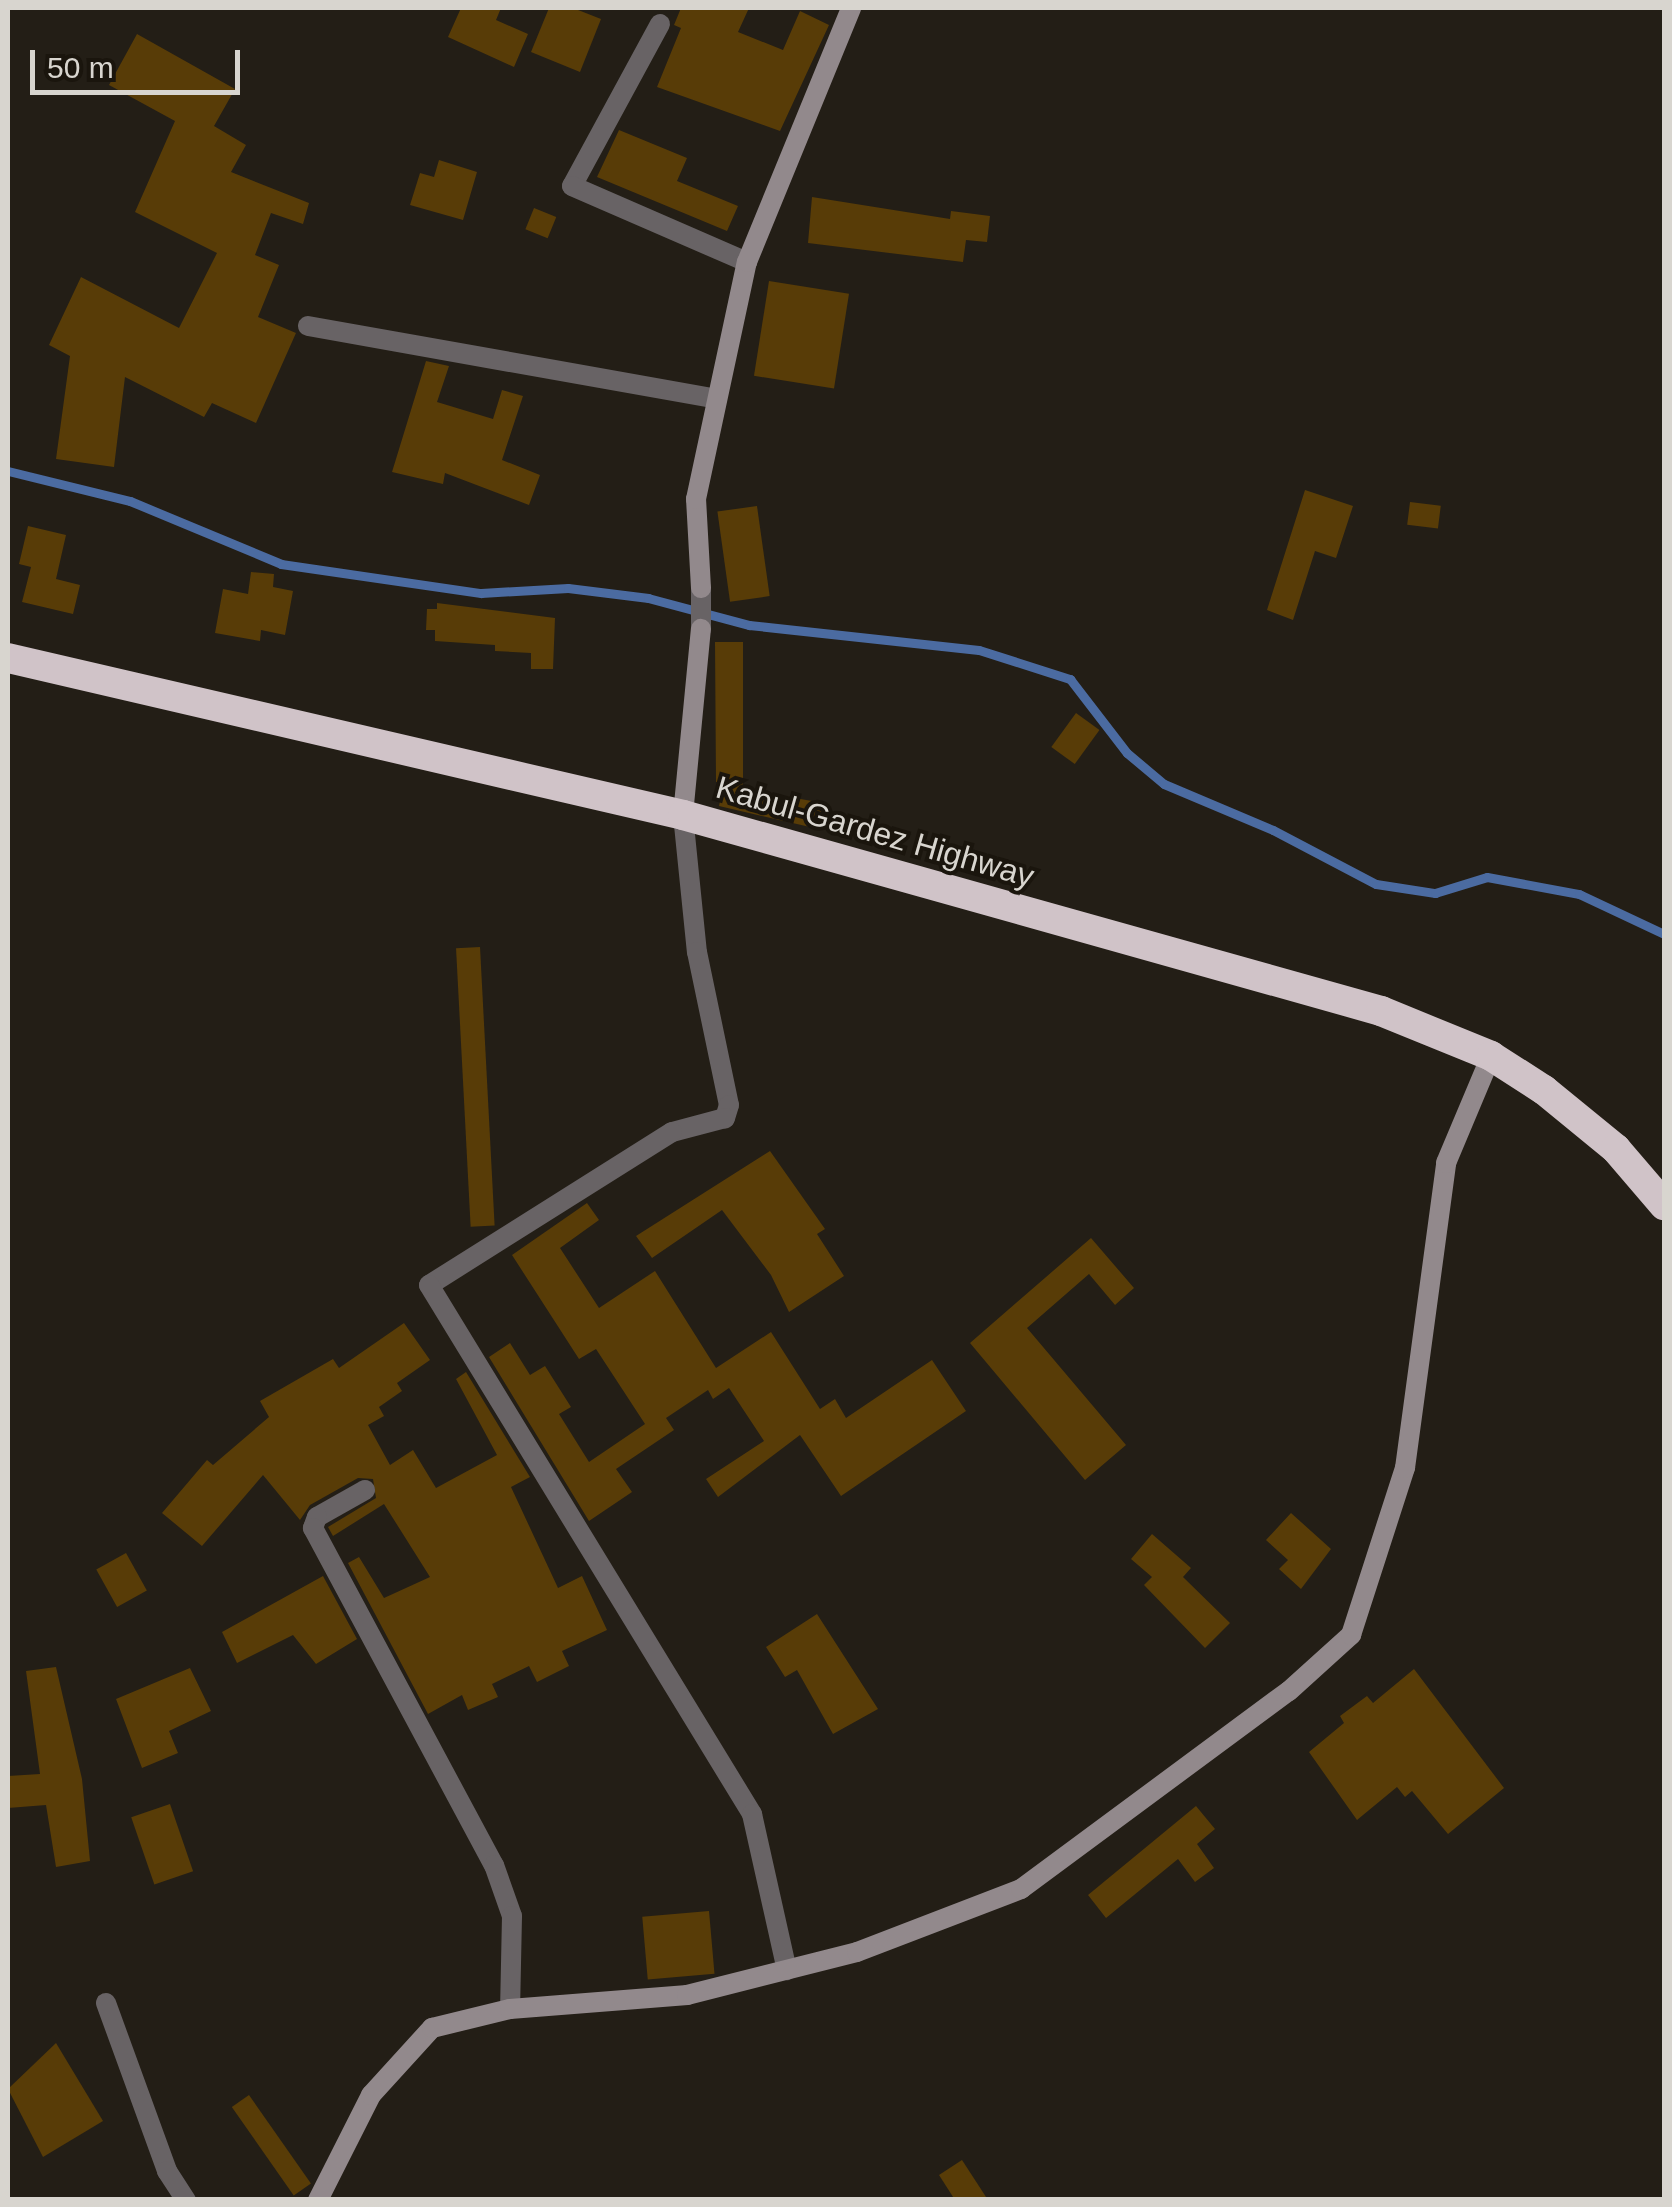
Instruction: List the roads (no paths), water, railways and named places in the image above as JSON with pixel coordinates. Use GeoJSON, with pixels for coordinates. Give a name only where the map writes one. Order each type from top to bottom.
{"type":"FeatureCollection","features":[{"type":"Feature","properties":{"kind":"highway","name":"Kabul-Gardez Highway"},"geometry":{"type":"LineString","coordinates":[[8,658],[683,815],[1381,1011],[1491,1056],[1616,1149],[1664,1205]]}},
{"type":"Feature","properties":{"kind":"street"},"geometry":{"type":"LineString","coordinates":[[787,1970],[752,1814],[430,1285],[672,1132],[724,1118],[729,1105],[697,952],[683,815],[700,629],[696,499],[714,398],[747,262],[852,8]]}},
{"type":"Feature","properties":{"kind":"street"},"geometry":{"type":"LineString","coordinates":[[660,24],[572,186],[747,262]]}},
{"type":"Feature","properties":{"kind":"street"},"geometry":{"type":"LineString","coordinates":[[308,326],[714,398]]}},
{"type":"Feature","properties":{"kind":"street"},"geometry":{"type":"LineString","coordinates":[[318,2200],[371,2094],[432,2028],[510,2009],[688,1995],[857,1952],[1020,1889],[1290,1692],[1351,1635],[1405,1468],[1446,1163],[1491,1056]]}},
{"type":"Feature","properties":{"kind":"street"},"geometry":{"type":"LineString","coordinates":[[365,1490],[317,1517],[313,1528],[494,1865],[512,1916],[510,2009]]}},
{"type":"Feature","properties":{"kind":"street"},"geometry":{"type":"LineString","coordinates":[[106,2002],[167,2171],[186,2200]]}},
{"type":"Feature","properties":{"kind":"waterway"},"geometry":{"type":"LineString","coordinates":[[8,471],[130,501],[281,564],[481,593],[568,588],[648,598],[749,625],[979,650],[1070,679],[1127,753],[1164,784],[1273,830],[1376,884],[1435,893],[1487,877],[1579,894],[1664,934]]}}]}
